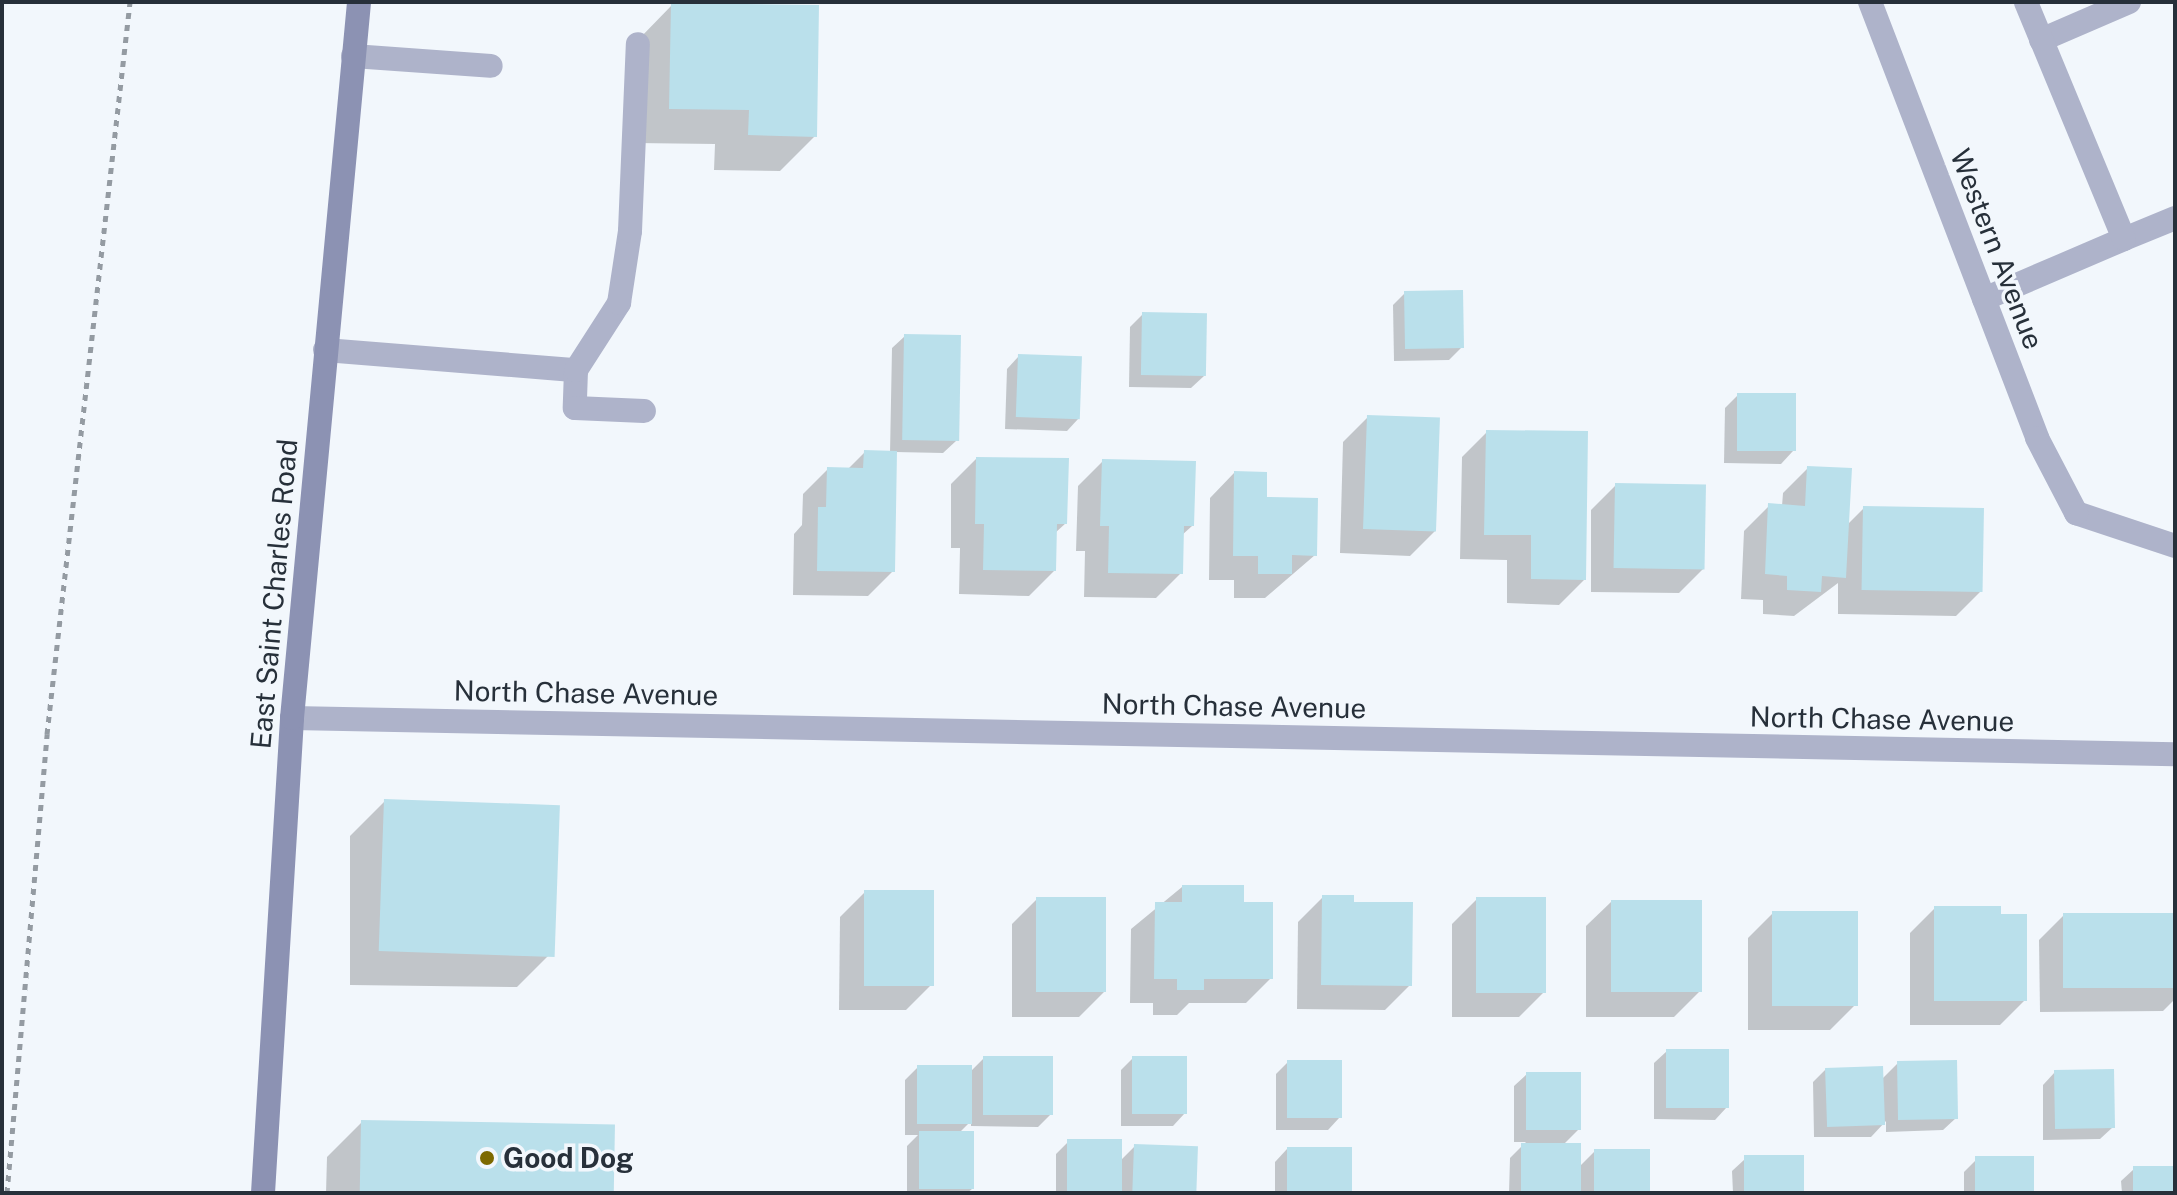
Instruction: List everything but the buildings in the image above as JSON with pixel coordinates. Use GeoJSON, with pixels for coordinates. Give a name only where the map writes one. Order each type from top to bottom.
{"type":"FeatureCollection","features":[{"type":"Feature","properties":{"kind":"main road","name":"East Saint Charles Road"},"geometry":{"type":"LineString","coordinates":[[263,1193],[292,718],[359,2]]}},
{"type":"Feature","properties":{"kind":"street","name":"Western Avenue"},"geometry":{"type":"LineString","coordinates":[[1870,2],[2037,438],[2076,513],[2175,546]]}},
{"type":"Feature","properties":{"kind":"street"},"geometry":{"type":"LineString","coordinates":[[2026,2],[2124,239]]}},
{"type":"Feature","properties":{"kind":"street"},"geometry":{"type":"LineString","coordinates":[[2041,40],[2129,2]]}},
{"type":"Feature","properties":{"kind":"street"},"geometry":{"type":"LineString","coordinates":[[638,44],[630,231],[619,303],[576,370],[575,408],[644,411]]}},
{"type":"Feature","properties":{"kind":"street"},"geometry":{"type":"LineString","coordinates":[[353,56],[491,66]]}},
{"type":"Feature","properties":{"kind":"street"},"geometry":{"type":"LineString","coordinates":[[1984,299],[2175,218]]}},
{"type":"Feature","properties":{"kind":"street"},"geometry":{"type":"LineString","coordinates":[[325,350],[576,370]]}},
{"type":"Feature","properties":{"kind":"street","name":"North Chase Avenue"},"geometry":{"type":"LineString","coordinates":[[292,718],[2175,754]]}},
{"type":"Feature","properties":{"kind":"path"},"geometry":{"type":"LineString","coordinates":[[7,1193],[47,734],[130,2]]}},
{"type":"Feature","properties":{"kind":"place","name":"Good Dog"},"geometry":{"type":"Point","coordinates":[487,1158]}}]}
